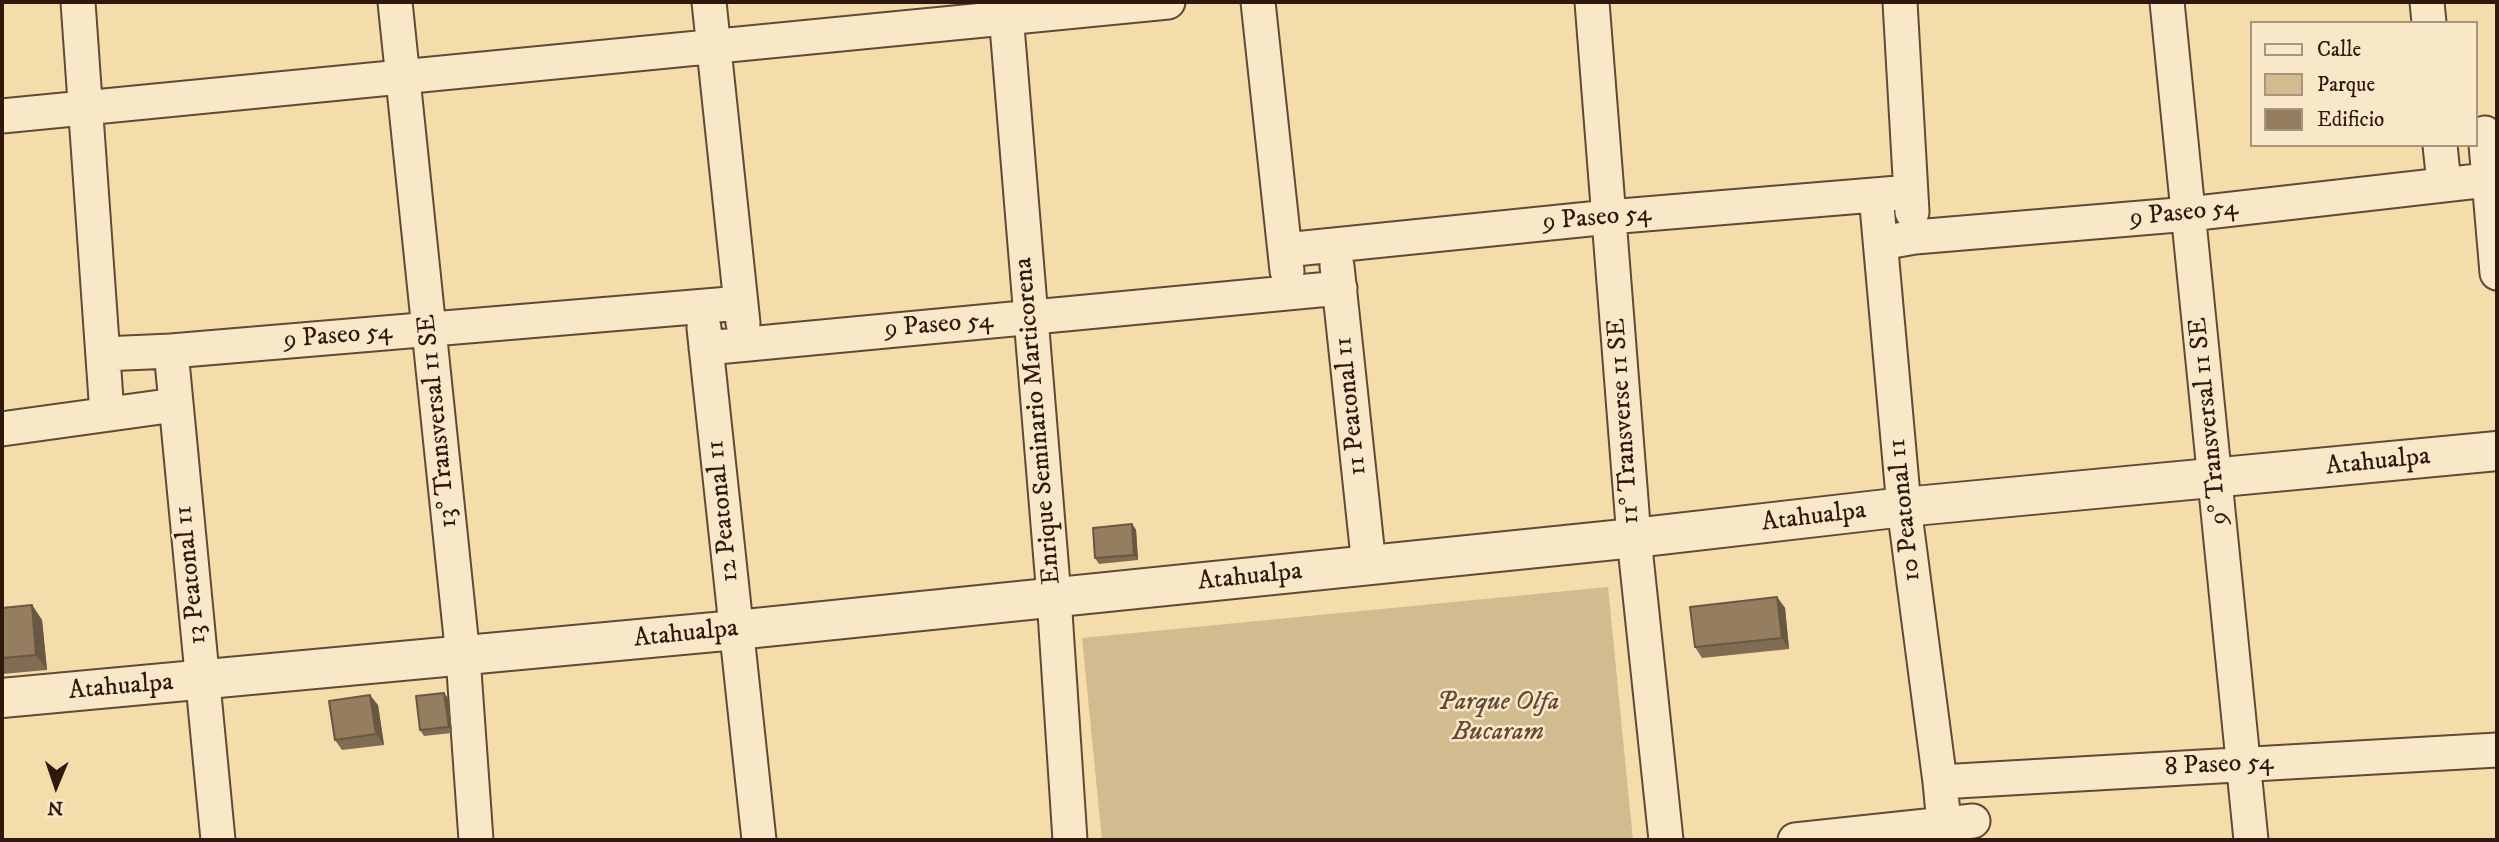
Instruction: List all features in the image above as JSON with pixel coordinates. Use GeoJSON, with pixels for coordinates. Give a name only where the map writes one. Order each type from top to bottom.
{"type":"FeatureCollection","features":[{"type":"Feature","properties":{"kind":"street"},"geometry":{"type":"LineString","coordinates":[[78,2],[107,414]]}},
{"type":"Feature","properties":{"kind":"street","name":"13° Transversal 11 SE"},"geometry":{"type":"LineString","coordinates":[[395,2],[463,657],[476,840]]}},
{"type":"Feature","properties":{"kind":"street"},"geometry":{"type":"LineString","coordinates":[[709,2],[745,344]]}},
{"type":"Feature","properties":{"kind":"street"},"geometry":{"type":"LineString","coordinates":[[2,117],[714,46],[1005,9],[1168,2]]}},
{"type":"Feature","properties":{"kind":"street"},"geometry":{"type":"LineString","coordinates":[[1258,2],[1289,293]]}},
{"type":"Feature","properties":{"kind":"street","name":"11° Transverse 11 SE"},"geometry":{"type":"LineString","coordinates":[[1592,2],[1634,538],[1666,840]]}},
{"type":"Feature","properties":{"kind":"street"},"geometry":{"type":"LineString","coordinates":[[1900,2],[1909,192],[1915,237]]}},
{"type":"Feature","properties":{"kind":"street","name":"9° Transversal 11 SE"},"geometry":{"type":"LineString","coordinates":[[2167,2],[2251,840]]}},
{"type":"Feature","properties":{"kind":"street"},"geometry":{"type":"LineString","coordinates":[[2427,2],[2429,21]]}},
{"type":"Feature","properties":{"kind":"street","name":"Enrique Seminario Marticorena"},"geometry":{"type":"LineString","coordinates":[[1005,9],[1054,597],[1070,840]]}},
{"type":"Feature","properties":{"kind":"street"},"geometry":{"type":"LineString","coordinates":[[2486,133],[2487,180],[2497,273]]}},
{"type":"Feature","properties":{"kind":"street"},"geometry":{"type":"LineString","coordinates":[[2440,147],[2444,184]]}},
{"type":"Feature","properties":{"kind":"street","name":"9 Paseo 54"},"geometry":{"type":"LineString","coordinates":[[1881,243],[1915,237],[2189,214],[2487,180]]}},
{"type":"Feature","properties":{"kind":"street","name":"9 Paseo 54"},"geometry":{"type":"LineString","coordinates":[[1284,250],[1609,216],[1909,192]]}},
{"type":"Feature","properties":{"kind":"street","name":"10 Peatonal 11"},"geometry":{"type":"LineString","coordinates":[[1876,195],[1904,507],[1964,829]]}},
{"type":"Feature","properties":{"kind":"street","name":"11 Peatonal 11"},"geometry":{"type":"LineString","coordinates":[[1334,246],[1369,566]]}},
{"type":"Feature","properties":{"kind":"street","name":"9 Paseo 54"},"geometry":{"type":"LineString","coordinates":[[706,348],[1339,288]]}},
{"type":"Feature","properties":{"kind":"street","name":"9 Paseo 54"},"geometry":{"type":"LineString","coordinates":[[103,354],[171,351],[741,303]]}},
{"type":"Feature","properties":{"kind":"street","name":"12 Peatonal 11"},"geometry":{"type":"LineString","coordinates":[[702,307],[759,840]]}},
{"type":"Feature","properties":{"kind":"street","name":"13 Peatonal 11"},"geometry":{"type":"LineString","coordinates":[[171,351],[218,840]]}},
{"type":"Feature","properties":{"kind":"street"},"geometry":{"type":"LineString","coordinates":[[2,429],[175,405]]}},
{"type":"Feature","properties":{"kind":"street","name":"Atahualpa"},"geometry":{"type":"LineString","coordinates":[[2,698],[736,630],[1369,566],[1904,507],[2497,451]]}},
{"type":"Feature","properties":{"kind":"street","name":"8 Paseo 54"},"geometry":{"type":"LineString","coordinates":[[1954,781],[2497,750]]}},
{"type":"Feature","properties":{"kind":"street"},"geometry":{"type":"LineString","coordinates":[[1795,840],[1964,829]]}},
{"type":"Feature","properties":{"kind":"green space","name":"Parque Olfa Bucaram"},"geometry":{"type":"Polygon","coordinates":[[[1608,587],[1633,840],[1102,840],[1082,638],[1608,587]]]}},
{"type":"Feature","properties":{"kind":"building"},"geometry":{"type":"Polygon","coordinates":[[[1132,524],[1134,555],[1095,558],[1093,528],[1132,524]]]}},
{"type":"Feature","properties":{"kind":"building"},"geometry":{"type":"Polygon","coordinates":[[[1777,597],[1782,638],[1695,647],[1690,607],[1777,597]]]}},
{"type":"Feature","properties":{"kind":"building"},"geometry":{"type":"Polygon","coordinates":[[[32,605],[36,655],[2,658],[2,608],[32,605]]]}},
{"type":"Feature","properties":{"kind":"building"},"geometry":{"type":"Polygon","coordinates":[[[444,693],[449,727],[420,730],[416,696],[444,693]]]}},
{"type":"Feature","properties":{"kind":"building"},"geometry":{"type":"Polygon","coordinates":[[[370,695],[376,734],[335,740],[329,701],[370,695]]]}}]}
